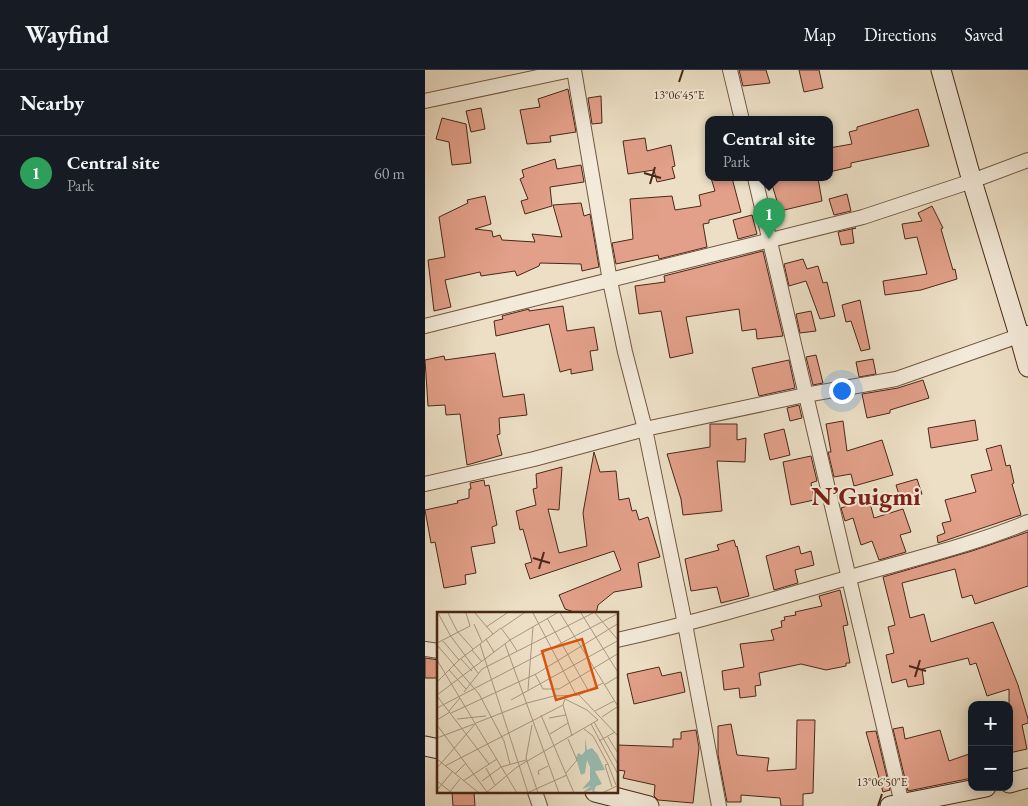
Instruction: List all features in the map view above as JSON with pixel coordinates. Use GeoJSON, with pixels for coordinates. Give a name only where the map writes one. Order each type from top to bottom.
{"type":"FeatureCollection","features":[{"type":"Feature","properties":{"kind":"street"},"geometry":{"type":"LineString","coordinates":[[425,101],[572,70],[610,281],[625,352],[645,429],[685,624],[719,806]]}},
{"type":"Feature","properties":{"kind":"street"},"geometry":{"type":"LineString","coordinates":[[730,70],[741,116]]}},
{"type":"Feature","properties":{"kind":"street"},"geometry":{"type":"LineString","coordinates":[[941,70],[971,181],[1024,334],[1028,367]]}},
{"type":"Feature","properties":{"kind":"street"},"geometry":{"type":"LineString","coordinates":[[425,326],[863,217],[1028,160]]}},
{"type":"Feature","properties":{"kind":"street"},"geometry":{"type":"LineString","coordinates":[[756,181],[849,578],[896,805],[968,791]]}},
{"type":"Feature","properties":{"kind":"street"},"geometry":{"type":"LineString","coordinates":[[425,484],[534,459],[645,429],[805,395],[896,379],[1024,334]]}},
{"type":"Feature","properties":{"kind":"street"},"geometry":{"type":"LineString","coordinates":[[619,640],[685,624],[849,578],[1012,529],[1028,522]]}},
{"type":"Feature","properties":{"kind":"street"},"geometry":{"type":"LineString","coordinates":[[1013,782],[1028,778]]}},
{"type":"Feature","properties":{"kind":"street"},"geometry":{"type":"LineString","coordinates":[[536,794],[540,806]]}},
{"type":"Feature","properties":{"kind":"street"},"geometry":{"type":"LineString","coordinates":[[603,794],[649,806]]}},
{"type":"Feature","properties":{"kind":"building"},"geometry":{"type":"Polygon","coordinates":[[[739,70],[766,70],[770,83],[743,86],[739,70]]]}},
{"type":"Feature","properties":{"kind":"building"},"geometry":{"type":"Polygon","coordinates":[[[799,70],[819,70],[823,88],[804,92],[799,70]]]}},
{"type":"Feature","properties":{"kind":"building"},"geometry":{"type":"Polygon","coordinates":[[[568,89],[576,132],[550,136],[551,142],[527,144],[520,110],[540,107],[538,99],[568,89]]]}},
{"type":"Feature","properties":{"kind":"building"},"geometry":{"type":"Polygon","coordinates":[[[601,96],[602,123],[592,124],[588,98],[601,96]]]}},
{"type":"Feature","properties":{"kind":"building"},"geometry":{"type":"Polygon","coordinates":[[[481,108],[485,129],[471,132],[466,111],[481,108]]]}},
{"type":"Feature","properties":{"kind":"building"},"geometry":{"type":"Polygon","coordinates":[[[918,109],[929,146],[851,163],[851,167],[833,171],[833,147],[852,144],[849,132],[857,130],[857,127],[918,109]]]}},
{"type":"Feature","properties":{"kind":"building"},"geometry":{"type":"Polygon","coordinates":[[[442,118],[466,124],[471,163],[452,165],[449,142],[436,139],[442,118]]]}},
{"type":"Feature","properties":{"kind":"building"},"geometry":{"type":"Polygon","coordinates":[[[645,138],[647,151],[671,145],[675,166],[672,167],[675,178],[657,182],[654,170],[628,174],[623,141],[645,138]]]}},
{"type":"Feature","properties":{"kind":"building"},"geometry":{"type":"Polygon","coordinates":[[[555,159],[557,169],[581,165],[584,182],[550,187],[552,206],[525,214],[521,201],[528,199],[520,179],[524,177],[522,170],[555,159]]]}},
{"type":"Feature","properties":{"kind":"building"},"geometry":{"type":"Polygon","coordinates":[[[712,181],[733,181],[741,212],[709,220],[709,223],[703,224],[707,247],[659,259],[658,255],[616,264],[612,243],[633,239],[630,199],[672,196],[675,210],[701,206],[699,195],[715,191],[712,181]]]}},
{"type":"Feature","properties":{"kind":"building"},"geometry":{"type":"Polygon","coordinates":[[[771,181],[819,181],[822,201],[780,211],[771,181]]]}},
{"type":"Feature","properties":{"kind":"building"},"geometry":{"type":"Polygon","coordinates":[[[847,194],[851,211],[834,215],[829,199],[847,194]]]}},
{"type":"Feature","properties":{"kind":"building"},"geometry":{"type":"Polygon","coordinates":[[[485,196],[491,224],[475,229],[492,231],[493,237],[500,235],[502,240],[535,242],[532,234],[562,237],[553,205],[581,203],[584,216],[590,214],[599,267],[582,271],[581,264],[540,263],[539,266],[517,276],[515,271],[481,276],[480,272],[445,280],[451,307],[434,311],[428,260],[445,257],[439,217],[468,203],[467,200],[485,196]]]}},
{"type":"Feature","properties":{"kind":"building"},"geometry":{"type":"Polygon","coordinates":[[[932,206],[943,228],[941,229],[957,279],[921,290],[885,295],[883,281],[927,274],[917,237],[905,239],[902,224],[922,221],[918,213],[932,206]]]}},
{"type":"Feature","properties":{"kind":"building"},"geometry":{"type":"Polygon","coordinates":[[[752,215],[757,234],[738,239],[733,220],[752,215]]]}},
{"type":"Feature","properties":{"kind":"building"},"geometry":{"type":"Polygon","coordinates":[[[856,228],[852,229],[854,243],[841,245],[838,232],[856,228]]]}},
{"type":"Feature","properties":{"kind":"building"},"geometry":{"type":"Polygon","coordinates":[[[763,251],[783,336],[757,339],[756,329],[742,331],[739,309],[686,317],[693,353],[670,358],[661,311],[639,314],[635,286],[665,282],[664,276],[763,251]]]}},
{"type":"Feature","properties":{"kind":"building"},"geometry":{"type":"Polygon","coordinates":[[[803,259],[807,269],[818,266],[823,283],[827,282],[835,316],[820,319],[806,281],[789,286],[784,264],[803,259]]]}},
{"type":"Feature","properties":{"kind":"building"},"geometry":{"type":"Polygon","coordinates":[[[860,300],[870,349],[861,351],[851,321],[846,322],[842,305],[860,300]]]}},
{"type":"Feature","properties":{"kind":"building"},"geometry":{"type":"Polygon","coordinates":[[[563,306],[567,331],[594,327],[598,350],[590,351],[593,370],[571,374],[571,369],[560,372],[549,324],[496,336],[494,321],[503,319],[502,316],[529,309],[529,311],[563,306]]]}},
{"type":"Feature","properties":{"kind":"building"},"geometry":{"type":"Polygon","coordinates":[[[811,311],[816,331],[800,333],[796,314],[811,311]]]}},
{"type":"Feature","properties":{"kind":"building"},"geometry":{"type":"Polygon","coordinates":[[[495,353],[503,397],[524,394],[527,415],[499,418],[500,434],[497,435],[502,455],[467,465],[460,414],[446,415],[445,405],[428,406],[425,360],[444,356],[445,360],[495,353]]]}},
{"type":"Feature","properties":{"kind":"building"},"geometry":{"type":"Polygon","coordinates":[[[816,355],[823,383],[813,385],[806,357],[816,355]]]}},
{"type":"Feature","properties":{"kind":"building"},"geometry":{"type":"Polygon","coordinates":[[[873,359],[876,374],[859,377],[856,362],[873,359]]]}},
{"type":"Feature","properties":{"kind":"building"},"geometry":{"type":"Polygon","coordinates":[[[789,360],[795,388],[759,396],[752,368],[789,360]]]}},
{"type":"Feature","properties":{"kind":"building"},"geometry":{"type":"Polygon","coordinates":[[[923,380],[929,398],[890,410],[890,413],[867,418],[862,394],[898,388],[923,380]]]}},
{"type":"Feature","properties":{"kind":"building"},"geometry":{"type":"Polygon","coordinates":[[[799,405],[802,418],[790,421],[787,408],[799,405]]]}},
{"type":"Feature","properties":{"kind":"building"},"geometry":{"type":"Polygon","coordinates":[[[975,420],[978,440],[931,448],[928,428],[975,420]]]}},
{"type":"Feature","properties":{"kind":"building"},"geometry":{"type":"Polygon","coordinates":[[[843,421],[847,451],[882,440],[893,475],[854,486],[851,474],[834,477],[828,452],[831,452],[826,424],[843,421]]]}},
{"type":"Feature","properties":{"kind":"building"},"geometry":{"type":"Polygon","coordinates":[[[710,424],[737,424],[737,440],[746,438],[745,462],[717,461],[722,511],[683,515],[681,499],[667,454],[710,447],[710,424]]]}},
{"type":"Feature","properties":{"kind":"building"},"geometry":{"type":"Polygon","coordinates":[[[784,429],[790,455],[770,460],[764,434],[784,429]]]}},
{"type":"Feature","properties":{"kind":"building"},"geometry":{"type":"Polygon","coordinates":[[[1001,445],[1006,466],[1010,465],[1014,483],[1012,484],[1021,515],[938,543],[937,536],[945,533],[942,523],[951,521],[945,500],[976,492],[971,475],[992,470],[986,449],[1001,445]]]}},
{"type":"Feature","properties":{"kind":"building"},"geometry":{"type":"Polygon","coordinates":[[[594,452],[600,472],[616,471],[619,500],[629,498],[632,511],[636,510],[639,520],[648,517],[660,557],[638,563],[642,587],[614,592],[598,605],[596,612],[574,612],[565,609],[559,595],[621,570],[614,551],[530,579],[525,564],[532,562],[523,529],[520,530],[516,511],[536,505],[533,489],[537,488],[536,474],[562,467],[559,510],[548,509],[559,553],[587,546],[583,513],[594,452]]]}},
{"type":"Feature","properties":{"kind":"building"},"geometry":{"type":"Polygon","coordinates":[[[811,456],[817,481],[811,483],[814,500],[791,505],[783,462],[811,456]]]}},
{"type":"Feature","properties":{"kind":"building"},"geometry":{"type":"Polygon","coordinates":[[[917,479],[922,494],[901,501],[896,485],[917,479]]]}},
{"type":"Feature","properties":{"kind":"building"},"geometry":{"type":"Polygon","coordinates":[[[484,480],[485,486],[489,485],[497,525],[492,527],[495,543],[471,547],[476,573],[465,575],[466,584],[444,588],[435,542],[431,543],[425,510],[458,503],[457,501],[469,498],[470,483],[484,480]]]}},
{"type":"Feature","properties":{"kind":"building"},"geometry":{"type":"Polygon","coordinates":[[[869,499],[874,518],[903,509],[911,532],[900,535],[906,552],[879,560],[872,541],[861,545],[853,518],[845,521],[841,508],[869,499]]]}},
{"type":"Feature","properties":{"kind":"building"},"geometry":{"type":"Polygon","coordinates":[[[1028,532],[1028,586],[975,604],[972,595],[962,598],[955,569],[902,583],[910,618],[924,614],[931,642],[993,622],[1018,685],[1028,719],[1028,723],[1022,725],[1027,749],[1013,752],[1013,701],[1009,701],[1009,689],[987,696],[976,663],[970,665],[968,658],[922,669],[924,684],[908,687],[906,679],[892,683],[886,655],[894,653],[888,627],[895,625],[883,577],[972,551],[1028,532]]]}},
{"type":"Feature","properties":{"kind":"building"},"geometry":{"type":"Polygon","coordinates":[[[734,540],[749,596],[721,603],[717,587],[691,591],[685,559],[719,550],[717,545],[734,540]]]}},
{"type":"Feature","properties":{"kind":"building"},"geometry":{"type":"Polygon","coordinates":[[[799,546],[801,554],[811,551],[814,565],[795,570],[798,583],[774,590],[766,556],[799,546]]]}},
{"type":"Feature","properties":{"kind":"building"},"geometry":{"type":"Polygon","coordinates":[[[840,590],[848,625],[843,626],[850,663],[846,663],[846,666],[826,670],[801,664],[759,673],[761,685],[755,686],[756,696],[740,698],[739,688],[724,690],[722,671],[744,667],[740,644],[774,640],[771,630],[782,627],[781,621],[785,620],[784,617],[796,615],[795,612],[822,606],[819,596],[840,590]]]}},
{"type":"Feature","properties":{"kind":"building"},"geometry":{"type":"Polygon","coordinates":[[[425,658],[437,660],[437,678],[425,678],[425,658]]]}},
{"type":"Feature","properties":{"kind":"building"},"geometry":{"type":"Polygon","coordinates":[[[659,667],[662,676],[681,672],[685,692],[634,704],[627,674],[659,667]]]}},
{"type":"Feature","properties":{"kind":"building"},"geometry":{"type":"Polygon","coordinates":[[[797,720],[815,720],[813,793],[803,794],[803,806],[781,806],[780,798],[741,795],[741,802],[727,802],[718,755],[718,726],[731,724],[737,755],[769,758],[767,771],[796,769],[797,720]]]}},
{"type":"Feature","properties":{"kind":"building"},"geometry":{"type":"Polygon","coordinates":[[[903,727],[905,739],[940,730],[949,761],[968,754],[968,779],[908,791],[893,729],[903,727]]]}},
{"type":"Feature","properties":{"kind":"building"},"geometry":{"type":"Polygon","coordinates":[[[696,730],[699,748],[693,803],[658,800],[654,796],[655,785],[623,778],[625,771],[619,770],[619,745],[673,747],[673,739],[681,739],[681,732],[696,730]]]}},
{"type":"Feature","properties":{"kind":"building"},"geometry":{"type":"Polygon","coordinates":[[[876,731],[890,790],[883,792],[866,732],[876,731]]]}},
{"type":"Feature","properties":{"kind":"building"},"geometry":{"type":"Polygon","coordinates":[[[452,794],[474,794],[475,806],[453,806],[452,794]]]}},
{"type":"Feature","properties":{"kind":"place","name":"Central site"},"geometry":{"type":"Point","coordinates":[769,239]}},
{"type":"Feature","properties":{"kind":"district","name":"N’Guigmi"},"geometry":{"type":"Point","coordinates":[866,496]}}]}
